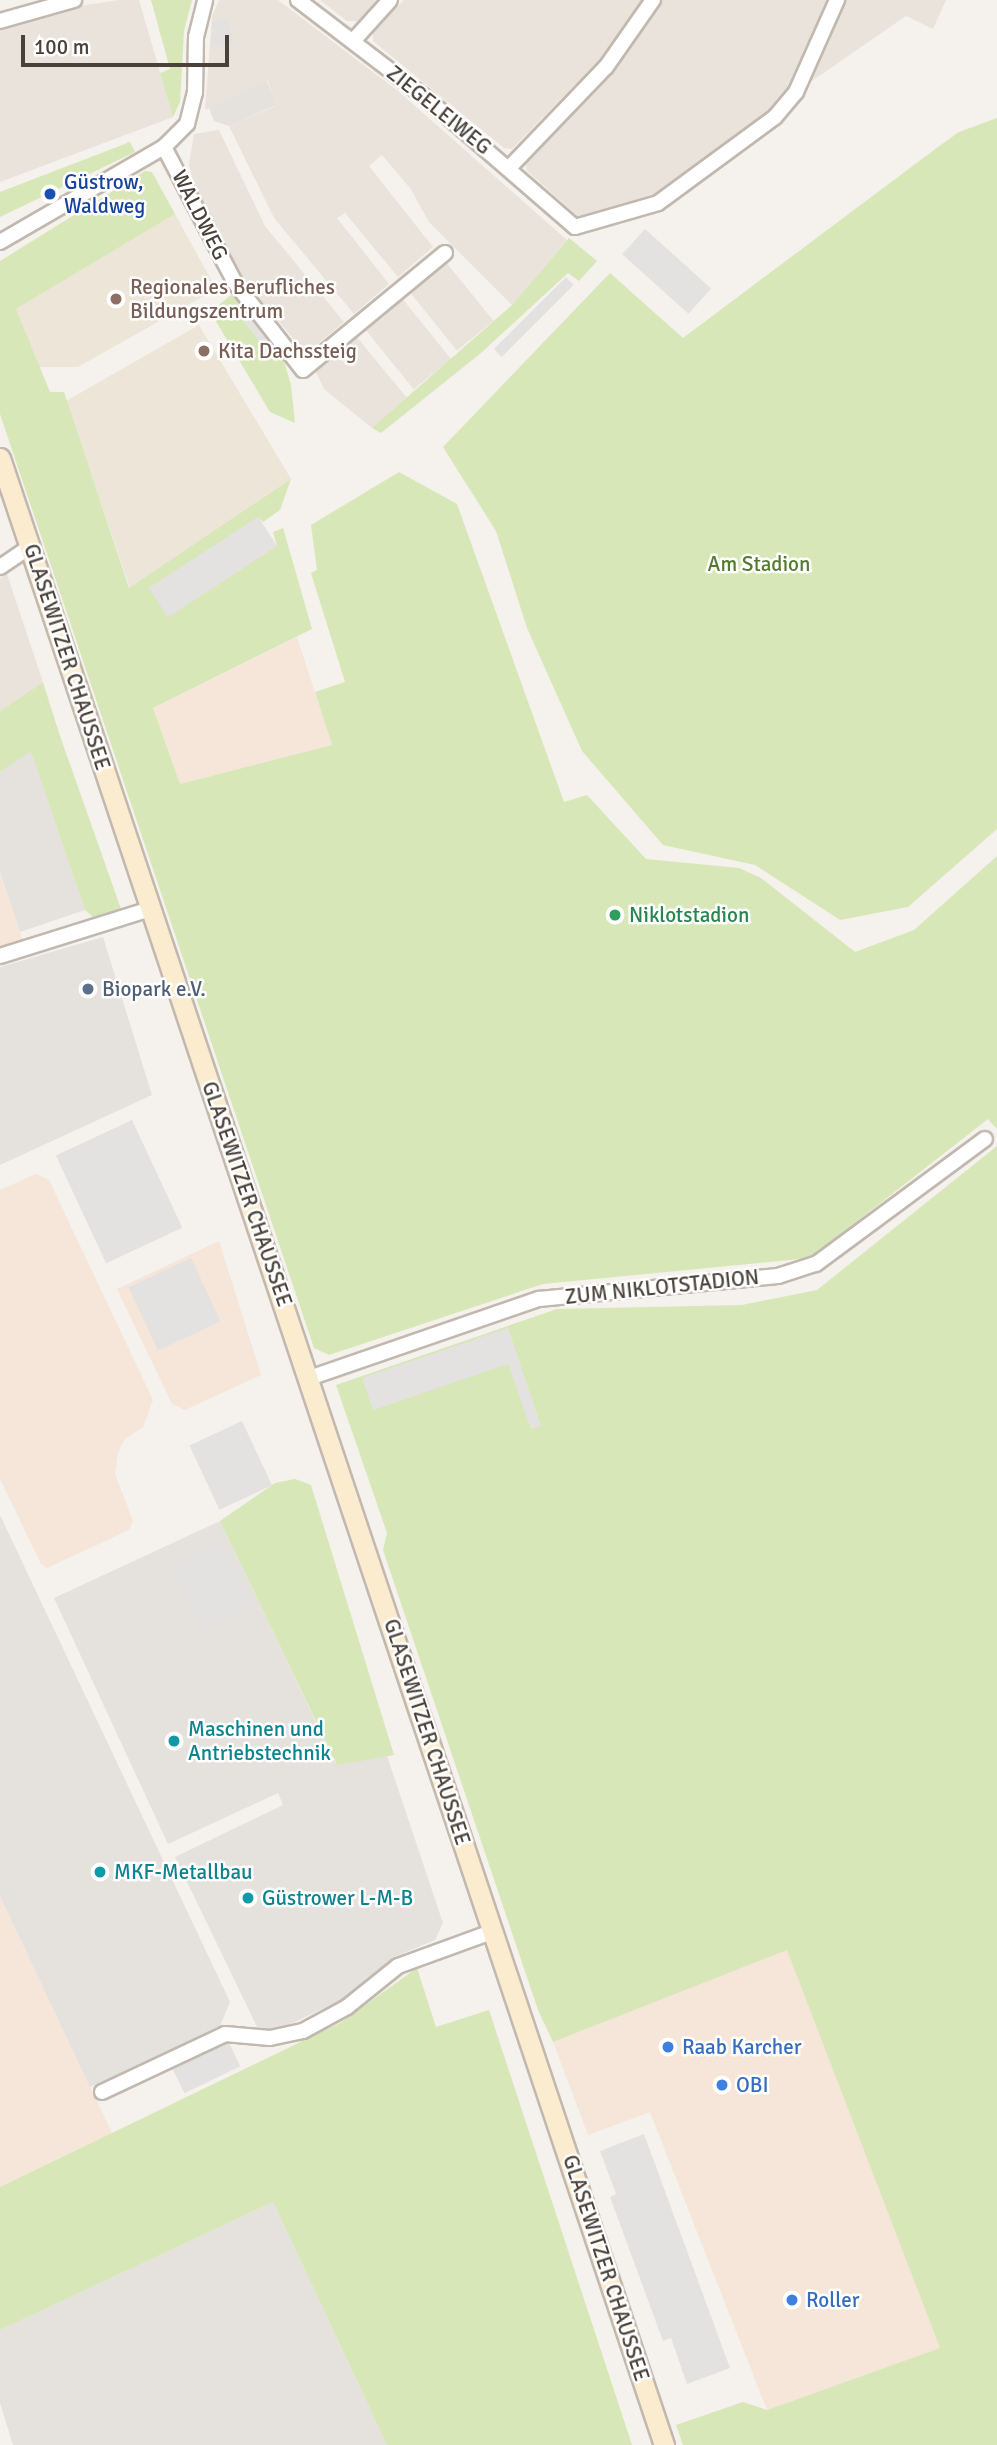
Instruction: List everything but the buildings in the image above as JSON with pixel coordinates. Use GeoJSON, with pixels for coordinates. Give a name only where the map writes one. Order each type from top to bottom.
{"type":"FeatureCollection","features":[{"type":"Feature","properties":{"kind":"main road","name":"GLASEWITZER CHAUSSEE"},"geometry":{"type":"LineString","coordinates":[[0,458],[664,2445]]}},
{"type":"Feature","properties":{"kind":"street"},"geometry":{"type":"LineString","coordinates":[[0,21],[74,0]]}},
{"type":"Feature","properties":{"kind":"street","name":"WALDWEG"},"geometry":{"type":"LineString","coordinates":[[0,243],[164,147],[187,124],[205,0]]}},
{"type":"Feature","properties":{"kind":"street","name":"ZIEGELEIWEG"},"geometry":{"type":"LineString","coordinates":[[298,0],[353,41],[509,168],[575,227],[658,203],[775,117],[796,92],[837,0]]}},
{"type":"Feature","properties":{"kind":"street"},"geometry":{"type":"LineString","coordinates":[[353,41],[390,0]]}},
{"type":"Feature","properties":{"kind":"street"},"geometry":{"type":"LineString","coordinates":[[509,168],[606,67],[653,0]]}},
{"type":"Feature","properties":{"kind":"street","name":"WALDWEG"},"geometry":{"type":"LineString","coordinates":[[164,147],[236,283],[303,370],[446,253]]}},
{"type":"Feature","properties":{"kind":"street"},"geometry":{"type":"LineString","coordinates":[[0,567],[31,546]]}},
{"type":"Feature","properties":{"kind":"street"},"geometry":{"type":"LineString","coordinates":[[0,956],[150,909]]}},
{"type":"Feature","properties":{"kind":"street","name":"ZUM NIKLOTSTADION"},"geometry":{"type":"LineString","coordinates":[[309,1378],[539,1299],[778,1276],[816,1264],[985,1139]]}},
{"type":"Feature","properties":{"kind":"street"},"geometry":{"type":"LineString","coordinates":[[102,2092],[225,2034],[270,2038],[303,2031],[347,2007],[398,1966],[494,1931]]}},
{"type":"Feature","properties":{"kind":"shaded area"},"geometry":{"type":"Polygon","coordinates":[[[119,0],[139,0],[173,117],[0,182],[0,28],[73,7],[119,0]]]}},
{"type":"Feature","properties":{"kind":"shaded area"},"geometry":{"type":"Polygon","coordinates":[[[219,0],[278,0],[398,91],[567,240],[512,305],[429,222],[410,188],[382,155],[369,166],[433,247],[398,277],[345,213],[337,218],[389,284],[354,314],[274,218],[229,126],[275,106],[268,81],[205,110],[212,17],[219,0]]]}},
{"type":"Feature","properties":{"kind":"shaded area"},"geometry":{"type":"Polygon","coordinates":[[[320,0],[377,0],[358,21],[347,21],[320,0]]]}},
{"type":"Feature","properties":{"kind":"shaded area"},"geometry":{"type":"Polygon","coordinates":[[[404,0],[643,0],[599,60],[512,149],[504,148],[373,41],[373,32],[404,0]]]}},
{"type":"Feature","properties":{"kind":"shaded area"},"geometry":{"type":"Polygon","coordinates":[[[663,0],[830,0],[790,91],[778,107],[651,197],[580,218],[527,171],[526,164],[609,76],[663,0]]]}},
{"type":"Feature","properties":{"kind":"shaded area"},"geometry":{"type":"Polygon","coordinates":[[[845,0],[946,0],[933,29],[906,16],[809,83],[845,0]]]}},
{"type":"Feature","properties":{"kind":"shaded area"},"geometry":{"type":"Polygon","coordinates":[[[227,18],[234,43],[210,49],[213,22],[227,18]]]}},
{"type":"Feature","properties":{"kind":"shaded area"},"geometry":{"type":"Polygon","coordinates":[[[267,81],[276,105],[229,126],[214,121],[209,108],[267,81]]]}},
{"type":"Feature","properties":{"kind":"shaded area"},"geometry":{"type":"Polygon","coordinates":[[[219,130],[265,226],[344,322],[306,354],[241,276],[194,186],[189,164],[194,134],[219,130]]]}},
{"type":"Feature","properties":{"kind":"shaded area","name":"Regionales Berufliches Bildungszentrum"},"geometry":{"type":"Polygon","coordinates":[[[175,214],[216,289],[78,367],[39,367],[16,309],[175,214]]]}},
{"type":"Feature","properties":{"kind":"shaded area"},"geometry":{"type":"Polygon","coordinates":[[[645,229],[711,289],[688,314],[622,254],[645,229]]]}},
{"type":"Feature","properties":{"kind":"shaded area"},"geometry":{"type":"Polygon","coordinates":[[[445,261],[493,321],[457,350],[408,291],[445,261]]]}},
{"type":"Feature","properties":{"kind":"shaded area"},"geometry":{"type":"Polygon","coordinates":[[[566,277],[574,285],[502,357],[494,349],[566,277]]]}},
{"type":"Feature","properties":{"kind":"shaded area"},"geometry":{"type":"Polygon","coordinates":[[[400,296],[451,359],[414,389],[363,326],[400,296]]]}},
{"type":"Feature","properties":{"kind":"shaded area"},"geometry":{"type":"Polygon","coordinates":[[[243,302],[281,350],[272,357],[234,309],[243,302]]]}},
{"type":"Feature","properties":{"kind":"shaded area"},"geometry":{"type":"Polygon","coordinates":[[[199,325],[291,479],[130,588],[66,401],[199,325]]]}},
{"type":"Feature","properties":{"kind":"shaded area"},"geometry":{"type":"Polygon","coordinates":[[[355,335],[407,398],[372,428],[324,389],[314,368],[355,335]]]}},
{"type":"Feature","properties":{"kind":"shaded area"},"geometry":{"type":"Polygon","coordinates":[[[258,517],[277,546],[168,617],[149,588],[258,517]]]}},
{"type":"Feature","properties":{"kind":"shaded area"},"geometry":{"type":"Polygon","coordinates":[[[7,574],[43,682],[0,711],[0,579],[7,574]]]}},
{"type":"Feature","properties":{"kind":"shaded area"},"geometry":{"type":"Polygon","coordinates":[[[297,637],[332,745],[180,784],[153,708],[297,637]]]}},
{"type":"Feature","properties":{"kind":"shaded area"},"geometry":{"type":"Polygon","coordinates":[[[31,750],[85,910],[20,932],[0,872],[0,772],[31,750]]]}},
{"type":"Feature","properties":{"kind":"shaded area"},"geometry":{"type":"Polygon","coordinates":[[[0,873],[23,941],[0,948],[0,873]]]}},
{"type":"Feature","properties":{"kind":"shaded area"},"geometry":{"type":"Polygon","coordinates":[[[103,937],[152,1095],[0,1165],[0,967],[103,937]]]}},
{"type":"Feature","properties":{"kind":"shaded area"},"geometry":{"type":"Polygon","coordinates":[[[132,1120],[182,1228],[106,1263],[56,1155],[132,1120]]]}},
{"type":"Feature","properties":{"kind":"shaded area"},"geometry":{"type":"Polygon","coordinates":[[[36,1174],[49,1180],[153,1400],[143,1427],[124,1440],[118,1453],[115,1474],[133,1521],[129,1530],[47,1568],[41,1564],[0,1479],[0,1190],[36,1174]]]}},
{"type":"Feature","properties":{"kind":"shaded area"},"geometry":{"type":"Polygon","coordinates":[[[219,1241],[261,1375],[185,1410],[172,1404],[117,1289],[219,1241]]]}},
{"type":"Feature","properties":{"kind":"shaded area"},"geometry":{"type":"Polygon","coordinates":[[[191,1258],[221,1321],[158,1351],[128,1287],[191,1258]]]}},
{"type":"Feature","properties":{"kind":"shaded area"},"geometry":{"type":"Polygon","coordinates":[[[508,1328],[541,1426],[531,1429],[508,1364],[373,1410],[362,1378],[508,1328]]]}},
{"type":"Feature","properties":{"kind":"shaded area"},"geometry":{"type":"Polygon","coordinates":[[[242,1421],[272,1485],[219,1510],[189,1446],[242,1421]]]}},
{"type":"Feature","properties":{"kind":"shaded area"},"geometry":{"type":"Polygon","coordinates":[[[0,1515],[230,2002],[220,2026],[90,2087],[0,1896],[0,1515]]]}},
{"type":"Feature","properties":{"kind":"shaded area"},"geometry":{"type":"Polygon","coordinates":[[[220,1521],[336,1764],[387,1756],[443,1923],[435,1940],[394,1957],[349,1996],[280,2029],[259,2031],[175,1857],[283,1805],[278,1793],[168,1844],[54,1598],[220,1521]]]}},
{"type":"Feature","properties":{"kind":"shaded area"},"geometry":{"type":"Polygon","coordinates":[[[224,1542],[254,1605],[202,1630],[172,1566],[224,1542]]]}},
{"type":"Feature","properties":{"kind":"shaded area"},"geometry":{"type":"Polygon","coordinates":[[[0,1896],[112,2133],[0,2187],[0,1896]]]}},
{"type":"Feature","properties":{"kind":"shaded area"},"geometry":{"type":"Polygon","coordinates":[[[787,1949],[940,2348],[767,2410],[650,2112],[588,2135],[553,2042],[787,1949]]]}},
{"type":"Feature","properties":{"kind":"shaded area"},"geometry":{"type":"Polygon","coordinates":[[[228,2041],[240,2066],[185,2093],[172,2068],[228,2041]]]}},
{"type":"Feature","properties":{"kind":"shaded area"},"geometry":{"type":"Polygon","coordinates":[[[644,2134],[730,2368],[687,2384],[671,2338],[663,2341],[610,2197],[616,2194],[600,2151],[644,2134]]]}},
{"type":"Feature","properties":{"kind":"shaded area"},"geometry":{"type":"Polygon","coordinates":[[[273,2202],[387,2445],[13,2445],[0,2403],[0,2330],[273,2202]]]}},
{"type":"Feature","properties":{"kind":"green space"},"geometry":{"type":"Polygon","coordinates":[[[151,0],[192,0],[184,31],[180,102],[173,117],[160,73],[170,69],[151,0]]]}},
{"type":"Feature","properties":{"kind":"green space","name":"Am Stadion"},"geometry":{"type":"Polygon","coordinates":[[[997,118],[997,829],[908,907],[840,920],[755,865],[663,845],[582,751],[527,628],[496,531],[443,447],[610,273],[683,338],[959,132],[997,118]]]}},
{"type":"Feature","properties":{"kind":"green space"},"geometry":{"type":"Polygon","coordinates":[[[130,142],[135,152],[0,217],[0,192],[130,142]]]}},
{"type":"Feature","properties":{"kind":"green space"},"geometry":{"type":"Polygon","coordinates":[[[145,171],[152,172],[175,214],[16,309],[50,392],[64,392],[129,588],[291,479],[280,510],[263,522],[258,517],[277,546],[273,532],[283,528],[312,629],[153,708],[180,784],[332,745],[315,692],[345,682],[311,573],[317,570],[311,525],[399,472],[457,504],[564,802],[587,795],[646,859],[739,868],[761,878],[855,952],[914,930],[997,856],[997,1129],[988,1119],[810,1258],[543,1284],[329,1355],[314,1348],[0,414],[0,261],[145,171]]]}},
{"type":"Feature","properties":{"kind":"green space"},"geometry":{"type":"Polygon","coordinates":[[[569,238],[597,261],[579,281],[568,273],[481,353],[381,433],[372,428],[512,305],[569,238]]]}},
{"type":"Feature","properties":{"kind":"green space"},"geometry":{"type":"Polygon","coordinates":[[[231,295],[242,302],[234,309],[272,356],[281,351],[291,385],[295,423],[270,412],[214,318],[215,308],[231,295]]]}},
{"type":"Feature","properties":{"kind":"green space"},"geometry":{"type":"Polygon","coordinates":[[[43,682],[121,909],[93,917],[85,910],[31,751],[0,772],[0,711],[43,682]]]}},
{"type":"Feature","properties":{"kind":"green space"},"geometry":{"type":"Polygon","coordinates":[[[997,1146],[997,2445],[683,2445],[676,2425],[743,2402],[767,2410],[940,2348],[787,1950],[553,2042],[538,2010],[383,1550],[387,1533],[336,1385],[557,1309],[742,1305],[817,1290],[997,1146]]]}},
{"type":"Feature","properties":{"kind":"green space"},"geometry":{"type":"Polygon","coordinates":[[[295,1479],[311,1485],[394,1755],[337,1765],[220,1521],[275,1483],[295,1479]]]}},
{"type":"Feature","properties":{"kind":"green space"},"geometry":{"type":"Polygon","coordinates":[[[417,1968],[436,2027],[489,2010],[632,2445],[387,2445],[273,2202],[0,2330],[0,2187],[340,2023],[417,1968]]]}},
{"type":"Feature","properties":{"kind":"place","name":"Güstrow, Waldweg"},"geometry":{"type":"Point","coordinates":[50,194]}},
{"type":"Feature","properties":{"kind":"place","name":"Regionales Berufliches Bildungszentrum"},"geometry":{"type":"Point","coordinates":[116,299]}},
{"type":"Feature","properties":{"kind":"place","name":"Kita Dachssteig"},"geometry":{"type":"Point","coordinates":[204,351]}},
{"type":"Feature","properties":{"kind":"place","name":"Niklotstadion"},"geometry":{"type":"Point","coordinates":[615,915]}},
{"type":"Feature","properties":{"kind":"place","name":"Biopark e.V."},"geometry":{"type":"Point","coordinates":[88,989]}},
{"type":"Feature","properties":{"kind":"place","name":"Maschinen und Antriebstechnik"},"geometry":{"type":"Point","coordinates":[174,1741]}},
{"type":"Feature","properties":{"kind":"place","name":"MKF-Metallbau"},"geometry":{"type":"Point","coordinates":[100,1872]}},
{"type":"Feature","properties":{"kind":"place","name":"Güstrower L-M-B"},"geometry":{"type":"Point","coordinates":[248,1898]}},
{"type":"Feature","properties":{"kind":"place","name":"Raab Karcher"},"geometry":{"type":"Point","coordinates":[668,2047]}},
{"type":"Feature","properties":{"kind":"place","name":"OBI"},"geometry":{"type":"Point","coordinates":[722,2085]}},
{"type":"Feature","properties":{"kind":"place","name":"Roller"},"geometry":{"type":"Point","coordinates":[792,2300]}}]}
